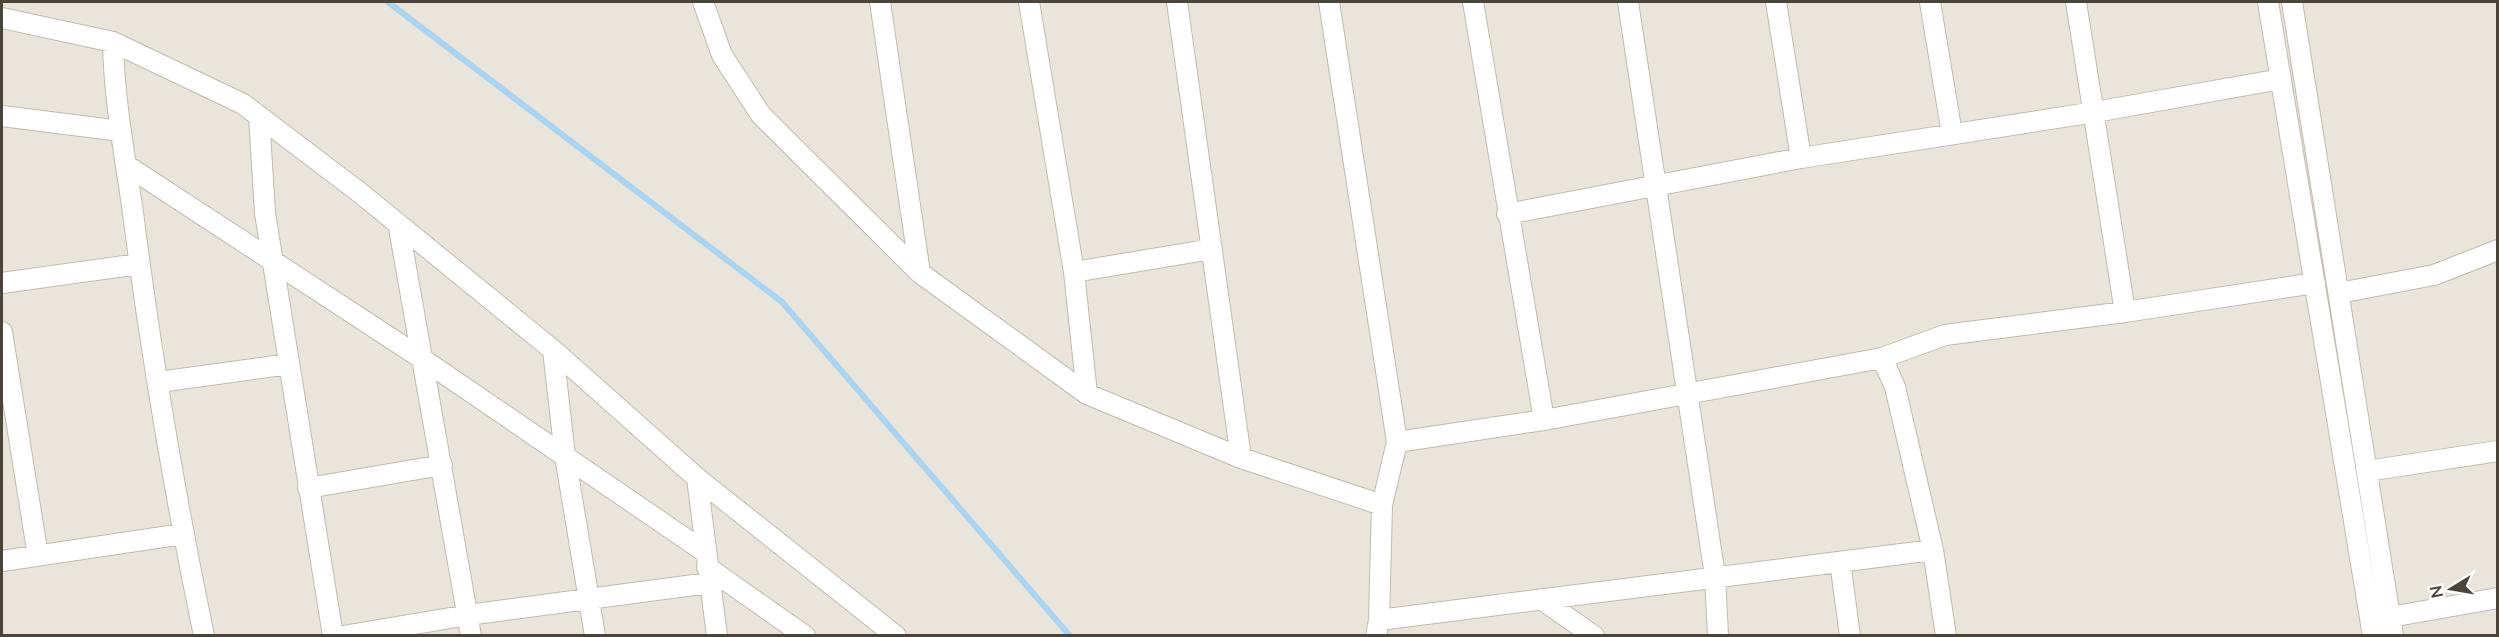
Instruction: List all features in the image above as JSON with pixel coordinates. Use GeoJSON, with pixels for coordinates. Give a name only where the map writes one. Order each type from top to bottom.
{"type":"FeatureCollection","features":[{"type":"Feature","properties":{"kind":"street"},"geometry":{"type":"LineString","coordinates":[[703,2],[722,56],[761,115],[920,273],[1087,394],[1241,458],[1382,505]]}},
{"type":"Feature","properties":{"kind":"street"},"geometry":{"type":"LineString","coordinates":[[880,2],[920,273]]}},
{"type":"Feature","properties":{"kind":"street"},"geometry":{"type":"LineString","coordinates":[[1029,2],[1074,272],[1087,394]]}},
{"type":"Feature","properties":{"kind":"street"},"geometry":{"type":"LineString","coordinates":[[1177,2],[1241,458]]}},
{"type":"Feature","properties":{"kind":"street"},"geometry":{"type":"LineString","coordinates":[[1329,2],[1397,442],[1382,505],[1378,628],[1541,599],[1933,550]]}},
{"type":"Feature","properties":{"kind":"street"},"geometry":{"type":"LineString","coordinates":[[1473,2],[1507,214],[1544,420]]}},
{"type":"Feature","properties":{"kind":"street"},"geometry":{"type":"LineString","coordinates":[[1628,2],[1715,576],[1718,636]]}},
{"type":"Feature","properties":{"kind":"street"},"geometry":{"type":"LineString","coordinates":[[1776,2],[1800,158]]}},
{"type":"Feature","properties":{"kind":"street"},"geometry":{"type":"LineString","coordinates":[[1930,2],[1952,134]]}},
{"type":"Feature","properties":{"kind":"street"},"geometry":{"type":"LineString","coordinates":[[2076,2],[2125,312]]}},
{"type":"Feature","properties":{"kind":"street"},"geometry":{"type":"LineString","coordinates":[[2268,2],[2373,636]]}},
{"type":"Feature","properties":{"kind":"street"},"geometry":{"type":"LineString","coordinates":[[2292,2],[2391,626],[2498,598]]}},
{"type":"Feature","properties":{"kind":"street"},"geometry":{"type":"LineString","coordinates":[[2,18],[113,42],[243,104],[359,192],[399,228],[553,350],[697,478],[896,636]]}},
{"type":"Feature","properties":{"kind":"street"},"geometry":{"type":"LineString","coordinates":[[113,42],[120,131],[139,264],[183,534],[204,636]]}},
{"type":"Feature","properties":{"kind":"street"},"geometry":{"type":"LineString","coordinates":[[1507,214],[1800,158],[2095,112],[2281,79]]}},
{"type":"Feature","properties":{"kind":"street"},"geometry":{"type":"LineString","coordinates":[[2,116],[120,131]]}},
{"type":"Feature","properties":{"kind":"street"},"geometry":{"type":"LineString","coordinates":[[259,116],[265,213],[333,636]]}},
{"type":"Feature","properties":{"kind":"street"},"geometry":{"type":"LineString","coordinates":[[126,165],[424,360],[565,456],[707,567],[805,636]]}},
{"type":"Feature","properties":{"kind":"street"},"geometry":{"type":"LineString","coordinates":[[399,228],[471,636]]}},
{"type":"Feature","properties":{"kind":"street"},"geometry":{"type":"LineString","coordinates":[[1074,272],[1212,249]]}},
{"type":"Feature","properties":{"kind":"street"},"geometry":{"type":"LineString","coordinates":[[2338,294],[2434,275],[2498,250]]}},
{"type":"Feature","properties":{"kind":"street"},"geometry":{"type":"LineString","coordinates":[[2,284],[139,264]]}},
{"type":"Feature","properties":{"kind":"street"},"geometry":{"type":"LineString","coordinates":[[1397,442],[1544,420],[1882,358],[1945,335],[2125,312],[2315,283]]}},
{"type":"Feature","properties":{"kind":"street"},"geometry":{"type":"LineString","coordinates":[[2,332],[38,556]]}},
{"type":"Feature","properties":{"kind":"street"},"geometry":{"type":"LineString","coordinates":[[553,350],[565,456],[595,636]]}},
{"type":"Feature","properties":{"kind":"street"},"geometry":{"type":"LineString","coordinates":[[1882,358],[1895,387],[1933,550],[1946,636]]}},
{"type":"Feature","properties":{"kind":"street"},"geometry":{"type":"LineString","coordinates":[[159,382],[290,364]]}},
{"type":"Feature","properties":{"kind":"street"},"geometry":{"type":"LineString","coordinates":[[2367,471],[2498,451]]}},
{"type":"Feature","properties":{"kind":"street"},"geometry":{"type":"LineString","coordinates":[[308,488],[442,465]]}},
{"type":"Feature","properties":{"kind":"street"},"geometry":{"type":"LineString","coordinates":[[697,478],[717,636]]}},
{"type":"Feature","properties":{"kind":"street"},"geometry":{"type":"LineString","coordinates":[[2,561],[183,534]]}},
{"type":"Feature","properties":{"kind":"street"},"geometry":{"type":"LineString","coordinates":[[1840,562],[1850,636]]}},
{"type":"Feature","properties":{"kind":"street"},"geometry":{"type":"LineString","coordinates":[[353,635],[468,615],[590,599],[707,567]]}},
{"type":"Feature","properties":{"kind":"street"},"geometry":{"type":"LineString","coordinates":[[1541,599],[1594,636]]}},
{"type":"Feature","properties":{"kind":"shaded area"},"geometry":{"type":"Polygon","coordinates":[[[2,2],[2497,2],[2497,635],[2,635],[2,2]]]}},
{"type":"Feature","properties":{"kind":"waterway"},"geometry":{"type":"LineString","coordinates":[[388,2],[782,302],[1070,636]]}}]}
